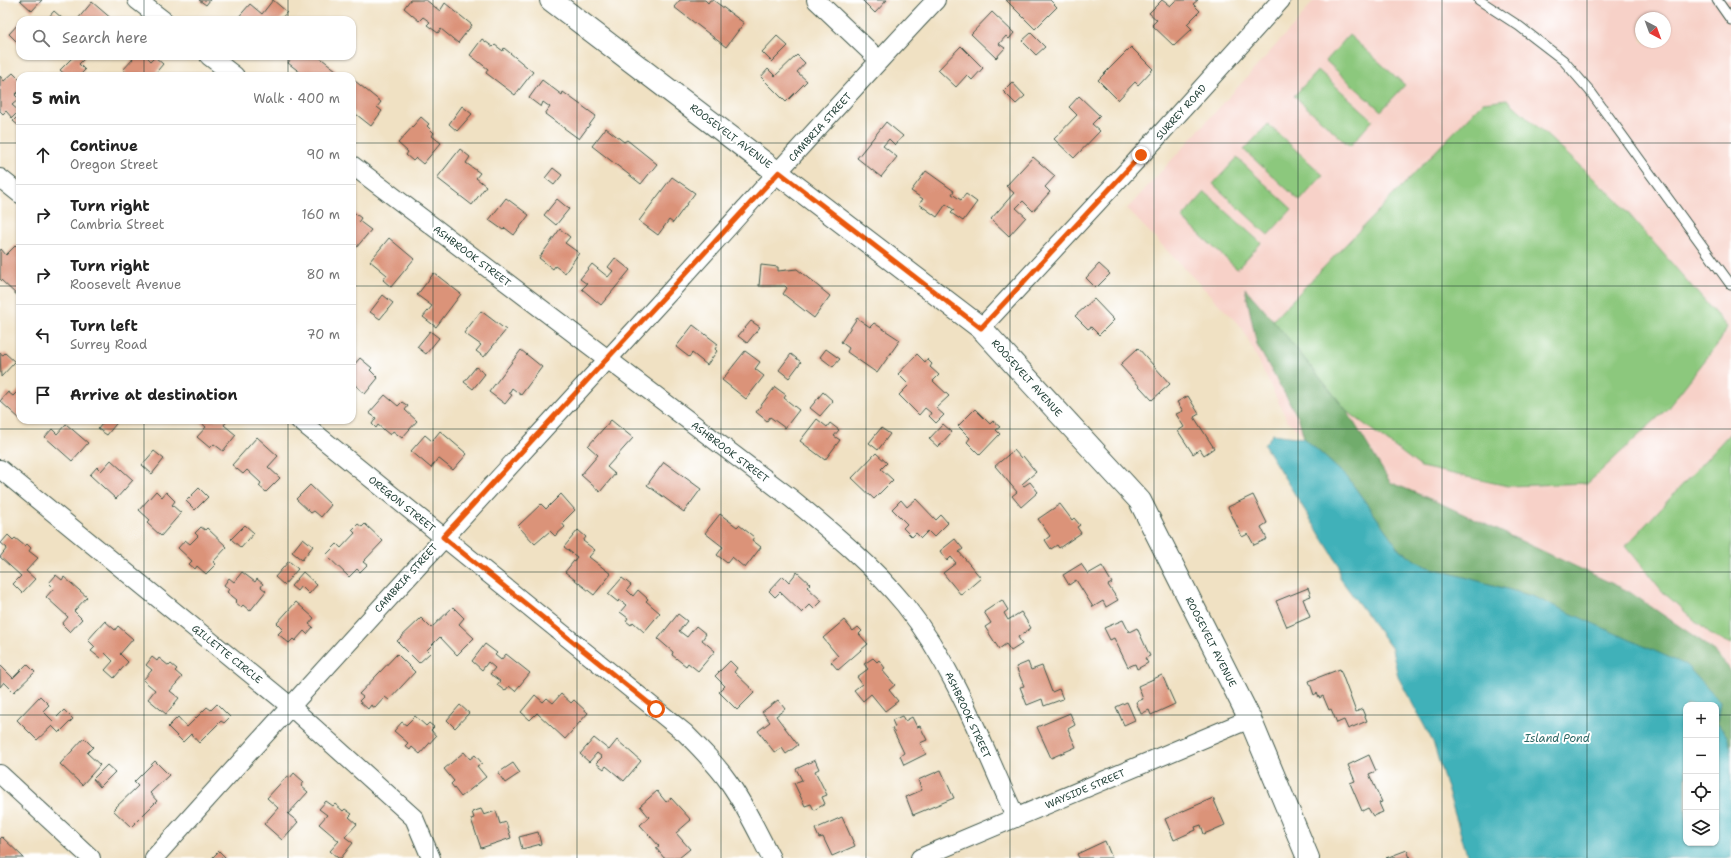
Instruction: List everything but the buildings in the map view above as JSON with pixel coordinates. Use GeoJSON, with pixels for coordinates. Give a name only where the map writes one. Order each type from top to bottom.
{"type":"FeatureCollection","features":[{"type":"Feature","properties":{"kind":"street"},"geometry":{"type":"LineString","coordinates":[[137,0],[158,16]]}},
{"type":"Feature","properties":{"kind":"street","name":"ROOSEVELT AVENUE"},"geometry":{"type":"LineString","coordinates":[[551,0],[779,172],[981,328],[1140,502],[1250,719],[1308,858]]}},
{"type":"Feature","properties":{"kind":"street"},"geometry":{"type":"LineString","coordinates":[[816,0],[879,60]]}},
{"type":"Feature","properties":{"kind":"street","name":"CAMBRIA STREET"},"geometry":{"type":"LineString","coordinates":[[154,858],[443,537],[779,172],[879,60],[936,0]]}},
{"type":"Feature","properties":{"kind":"street","name":"SURREY ROAD"},"geometry":{"type":"LineString","coordinates":[[981,328],[1136,161],[1281,0]]}},
{"type":"Feature","properties":{"kind":"street"},"geometry":{"type":"LineString","coordinates":[[214,60],[230,72]]}},
{"type":"Feature","properties":{"kind":"street","name":"ASHBROOK STREET"},"geometry":{"type":"LineString","coordinates":[[356,169],[792,499],[848,546],[891,589],[906,606],[923,631],[955,684],[1016,818]]}},
{"type":"Feature","properties":{"kind":"street"},"geometry":{"type":"LineString","coordinates":[[0,178],[16,191]]}},
{"type":"Feature","properties":{"kind":"street","name":"OREGON STREET"},"geometry":{"type":"LineString","coordinates":[[304,424],[656,709],[698,746],[720,770],[736,794],[771,858]]}},
{"type":"Feature","properties":{"kind":"street","name":"GILLETTE CIRCLE"},"geometry":{"type":"LineString","coordinates":[[0,469],[290,706],[414,818],[431,858]]}},
{"type":"Feature","properties":{"kind":"street","name":"WAYSIDE STREET"},"geometry":{"type":"LineString","coordinates":[[920,858],[1250,719]]}},
{"type":"Feature","properties":{"kind":"street"},"geometry":{"type":"LineString","coordinates":[[0,774],[92,858]]}},
{"type":"Feature","properties":{"kind":"lane"},"geometry":{"type":"LineString","coordinates":[[1479,0],[1519,26],[1563,60],[1590,91],[1731,286]]}},
{"type":"Feature","properties":{"kind":"lane"},"geometry":{"type":"LineString","coordinates":[[1717,0],[1731,20]]}},
{"type":"Feature","properties":{"kind":"shaded area"},"geometry":{"type":"Polygon","coordinates":[[[1314,0],[1731,0],[1731,749],[1727,736],[1719,726],[1719,702],[1711,702],[1532,596],[1348,478],[1287,420],[1243,329],[1127,209],[1297,22],[1314,0]]]}},
{"type":"Feature","properties":{"kind":"green space"},"geometry":{"type":"Polygon","coordinates":[[[1349,35],[1405,85],[1381,111],[1326,61],[1349,35]]]}},
{"type":"Feature","properties":{"kind":"green space"},"geometry":{"type":"Polygon","coordinates":[[[1318,70],[1373,120],[1350,146],[1294,96],[1318,70]]]}},
{"type":"Feature","properties":{"kind":"green space"},"geometry":{"type":"Polygon","coordinates":[[[1507,99],[1615,198],[1727,327],[1720,341],[1667,409],[1588,483],[1508,486],[1421,467],[1347,411],[1273,320],[1483,102],[1507,99]]]}},
{"type":"Feature","properties":{"kind":"green space"},"geometry":{"type":"Polygon","coordinates":[[[1268,124],[1323,175],[1300,201],[1244,150],[1268,124]]]}},
{"type":"Feature","properties":{"kind":"green space"},"geometry":{"type":"Polygon","coordinates":[[[1237,158],[1292,209],[1268,235],[1213,184],[1237,158]]]}},
{"type":"Feature","properties":{"kind":"green space"},"geometry":{"type":"Polygon","coordinates":[[[1205,192],[1261,243],[1237,269],[1182,218],[1205,192]]]}},
{"type":"Feature","properties":{"kind":"green space"},"geometry":{"type":"Polygon","coordinates":[[[1245,288],[1347,411],[1390,482],[1444,505],[1628,591],[1707,645],[1729,668],[1731,673],[1731,749],[1727,736],[1719,726],[1720,702],[1532,596],[1425,566],[1400,550],[1348,478],[1304,438],[1299,419],[1257,345],[1245,288]]]}},
{"type":"Feature","properties":{"kind":"green space"},"geometry":{"type":"Polygon","coordinates":[[[1731,432],[1731,644],[1711,635],[1663,592],[1626,546],[1731,432]]]}},
{"type":"Feature","properties":{"kind":"water","name":"Island Pond"},"geometry":{"type":"Polygon","coordinates":[[[1273,434],[1304,438],[1348,478],[1400,550],[1425,566],[1532,596],[1686,665],[1720,702],[1719,709],[1719,702],[1683,702],[1683,846],[1719,846],[1719,726],[1727,736],[1731,749],[1731,858],[1468,858],[1433,742],[1398,677],[1392,649],[1339,577],[1339,565],[1264,445],[1273,434]]]}},
{"type":"Feature","properties":{"kind":"route"},"geometry":{"type":"LineString","coordinates":[[656,709],[443,537],[779,172],[981,328],[1141,155]]}}]}
